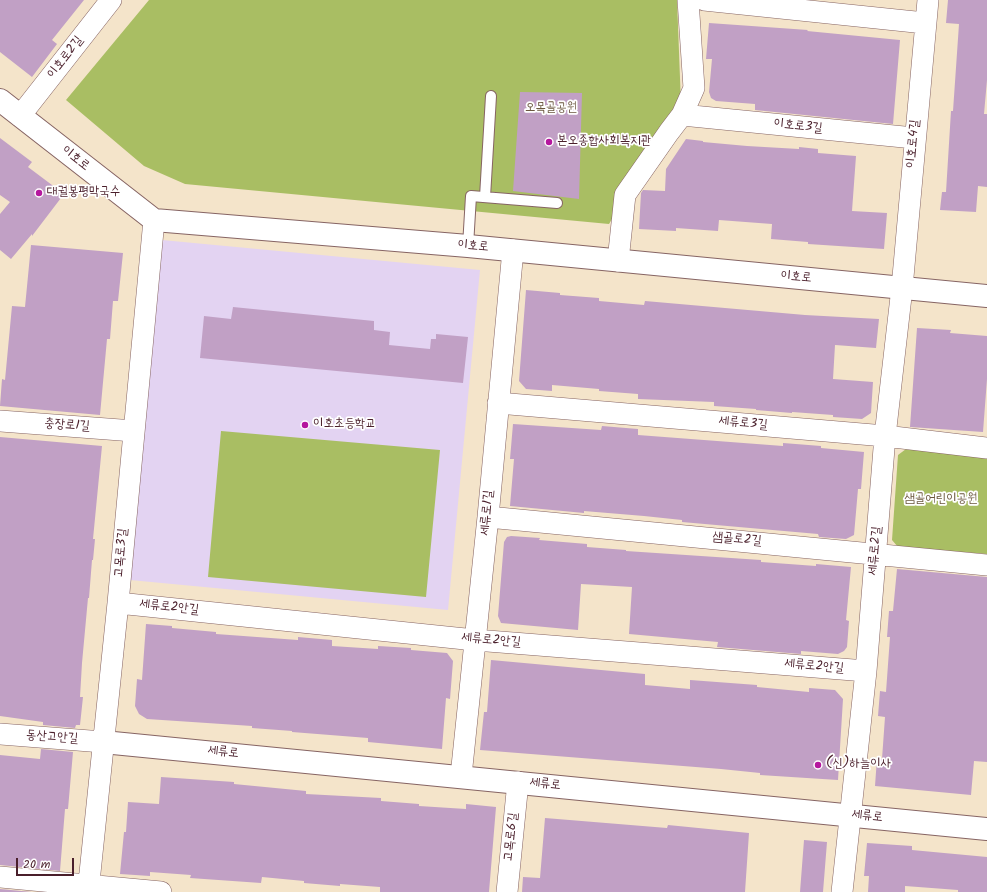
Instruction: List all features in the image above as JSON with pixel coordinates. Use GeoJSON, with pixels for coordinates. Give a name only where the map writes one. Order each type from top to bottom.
{"type":"FeatureCollection","features":[{"type":"Feature","properties":{"kind":"street","name":"이호로2길"},"geometry":{"type":"LineString","coordinates":[[20,116],[111,0]]}},
{"type":"Feature","properties":{"kind":"street"},"geometry":{"type":"LineString","coordinates":[[618,261],[625,195],[682,115],[694,88],[688,0]]}},
{"type":"Feature","properties":{"kind":"street"},"geometry":{"type":"LineString","coordinates":[[704,0],[925,23]]}},
{"type":"Feature","properties":{"kind":"street","name":"이호로4길"},"geometry":{"type":"LineString","coordinates":[[902,288],[914,138],[928,0]]}},
{"type":"Feature","properties":{"kind":"street","name":"이호로"},"geometry":{"type":"LineString","coordinates":[[0,100],[154,220],[513,250],[987,296]]}},
{"type":"Feature","properties":{"kind":"street","name":"이호로3길"},"geometry":{"type":"LineString","coordinates":[[682,115],[914,138]]}},
{"type":"Feature","properties":{"kind":"street","name":"고목로3길"},"geometry":{"type":"LineString","coordinates":[[88,889],[118,603],[154,220]]}},
{"type":"Feature","properties":{"kind":"street","name":"세류로1길"},"geometry":{"type":"LineString","coordinates":[[461,776],[488,517],[513,250]]}},
{"type":"Feature","properties":{"kind":"street","name":"세류로2길"},"geometry":{"type":"LineString","coordinates":[[842,892],[866,671],[885,436],[902,288]]}},
{"type":"Feature","properties":{"kind":"street","name":"세류로3길"},"geometry":{"type":"LineString","coordinates":[[498,403],[885,436],[987,448]]}},
{"type":"Feature","properties":{"kind":"street","name":"충장로1길"},"geometry":{"type":"LineString","coordinates":[[0,421],[134,432]]}},
{"type":"Feature","properties":{"kind":"street","name":"샘골로2길"},"geometry":{"type":"LineString","coordinates":[[488,517],[875,553],[987,565]]}},
{"type":"Feature","properties":{"kind":"street","name":"세류로2안길"},"geometry":{"type":"LineString","coordinates":[[118,603],[475,640],[866,671]]}},
{"type":"Feature","properties":{"kind":"street","name":"동산고안길"},"geometry":{"type":"LineString","coordinates":[[0,734],[103,742]]}},
{"type":"Feature","properties":{"kind":"street","name":"세류로"},"geometry":{"type":"LineString","coordinates":[[103,742],[461,776],[987,829]]}},
{"type":"Feature","properties":{"kind":"street","name":"고목로6길"},"geometry":{"type":"LineString","coordinates":[[506,892],[518,782]]}},
{"type":"Feature","properties":{"kind":"street"},"geometry":{"type":"LineString","coordinates":[[0,877],[88,889],[160,892]]}},
{"type":"Feature","properties":{"kind":"lane"},"geometry":{"type":"LineString","coordinates":[[485,197],[491,96]]}},
{"type":"Feature","properties":{"kind":"lane"},"geometry":{"type":"LineString","coordinates":[[468,246],[471,196],[557,203]]}},
{"type":"Feature","properties":{"kind":"shaded area","name":"이호초등학교"},"geometry":{"type":"Polygon","coordinates":[[[162,240],[480,270],[448,610],[130,580],[162,240]]]}},
{"type":"Feature","properties":{"kind":"green space","name":"오목골공원"},"geometry":{"type":"Polygon","coordinates":[[[149,0],[677,0],[681,104],[609,224],[185,184],[144,166],[66,100],[149,0]]]}},
{"type":"Feature","properties":{"kind":"green space"},"geometry":{"type":"Polygon","coordinates":[[[221,431],[440,450],[426,597],[208,577],[221,431]]]}},
{"type":"Feature","properties":{"kind":"green space","name":"샘골어린이공원"},"geometry":{"type":"Polygon","coordinates":[[[906,449],[987,455],[987,554],[898,547],[892,540],[898,455],[906,449]]]}},
{"type":"Feature","properties":{"kind":"building"},"geometry":{"type":"Polygon","coordinates":[[[0,0],[84,0],[52,40],[57,44],[32,77],[0,52],[0,0]]]}},
{"type":"Feature","properties":{"kind":"building"},"geometry":{"type":"Polygon","coordinates":[[[948,0],[987,0],[987,80],[984,114],[987,114],[987,187],[978,186],[976,212],[940,210],[942,192],[946,192],[951,111],[953,111],[959,24],[946,23],[948,0]]]}},
{"type":"Feature","properties":{"kind":"building"},"geometry":{"type":"Polygon","coordinates":[[[709,23],[808,30],[807,31],[900,40],[893,124],[755,110],[755,104],[716,101],[711,98],[709,92],[712,59],[706,59],[709,23]]]}},
{"type":"Feature","properties":{"kind":"building","name":"본오종합사회복지관"},"geometry":{"type":"Polygon","coordinates":[[[520,92],[582,93],[579,199],[513,191],[520,92]]]}},
{"type":"Feature","properties":{"kind":"building"},"geometry":{"type":"Polygon","coordinates":[[[0,138],[32,162],[28,167],[64,194],[32,236],[32,234],[11,259],[0,250],[0,214],[10,202],[0,195],[0,138]]]}},
{"type":"Feature","properties":{"kind":"building"},"geometry":{"type":"Polygon","coordinates":[[[686,139],[747,146],[799,149],[799,147],[818,149],[818,153],[856,156],[852,211],[887,213],[884,249],[808,244],[808,242],[771,239],[772,224],[719,220],[718,231],[676,228],[676,231],[639,229],[641,193],[643,190],[665,191],[666,169],[686,139]]]}},
{"type":"Feature","properties":{"kind":"building"},"geometry":{"type":"Polygon","coordinates":[[[31,245],[123,253],[118,301],[113,301],[110,339],[107,339],[100,415],[0,406],[2,379],[5,380],[12,306],[25,307],[31,245]]]}},
{"type":"Feature","properties":{"kind":"building"},"geometry":{"type":"Polygon","coordinates":[[[526,290],[560,293],[560,295],[599,298],[599,301],[644,305],[645,301],[805,315],[879,319],[876,348],[835,345],[833,379],[873,382],[871,413],[862,419],[833,417],[833,415],[714,406],[714,402],[638,399],[638,394],[599,391],[599,389],[552,385],[552,391],[526,389],[519,381],[526,290]]]}},
{"type":"Feature","properties":{"kind":"building"},"geometry":{"type":"Polygon","coordinates":[[[233,307],[374,321],[374,330],[390,332],[389,345],[430,349],[431,339],[436,339],[436,334],[468,337],[463,383],[200,358],[204,316],[231,319],[233,307]]]}},
{"type":"Feature","properties":{"kind":"building"},"geometry":{"type":"Polygon","coordinates":[[[917,328],[951,330],[950,333],[987,336],[987,379],[983,432],[910,427],[917,328]]]}},
{"type":"Feature","properties":{"kind":"building"},"geometry":{"type":"Polygon","coordinates":[[[513,424],[601,430],[602,426],[638,429],[638,435],[783,446],[783,443],[821,446],[821,448],[864,452],[861,489],[858,489],[854,535],[846,539],[819,537],[818,534],[682,522],[682,520],[644,516],[584,511],[584,513],[510,506],[514,459],[510,459],[513,424]]]}},
{"type":"Feature","properties":{"kind":"building"},"geometry":{"type":"Polygon","coordinates":[[[0,437],[102,446],[93,539],[95,539],[82,663],[80,697],[83,697],[80,725],[76,725],[75,728],[43,725],[43,722],[0,716],[0,437]]]}},
{"type":"Feature","properties":{"kind":"building"},"geometry":{"type":"Polygon","coordinates":[[[511,536],[587,544],[587,547],[626,551],[761,560],[761,562],[816,566],[816,564],[851,567],[846,620],[849,621],[847,647],[844,651],[838,654],[801,651],[801,654],[717,647],[718,642],[629,634],[632,587],[581,584],[578,630],[501,623],[498,616],[504,542],[507,537],[511,536]]]}},
{"type":"Feature","properties":{"kind":"building"},"geometry":{"type":"Polygon","coordinates":[[[897,569],[987,577],[987,762],[974,761],[971,795],[875,786],[877,758],[882,759],[885,717],[878,716],[880,691],[886,692],[890,637],[887,637],[889,611],[893,611],[897,569]]]}},
{"type":"Feature","properties":{"kind":"building"},"geometry":{"type":"Polygon","coordinates":[[[146,624],[216,632],[216,634],[298,640],[298,637],[332,640],[332,646],[378,649],[378,646],[411,648],[411,650],[447,653],[453,661],[450,699],[446,698],[442,749],[368,742],[368,738],[252,728],[252,726],[147,719],[139,714],[135,706],[137,679],[142,680],[146,624]]]}},
{"type":"Feature","properties":{"kind":"building"},"geometry":{"type":"Polygon","coordinates":[[[491,660],[645,674],[645,685],[690,689],[690,680],[757,685],[757,687],[809,692],[809,688],[835,690],[843,699],[838,780],[760,775],[760,773],[721,769],[480,750],[484,712],[487,712],[491,660]]]}},
{"type":"Feature","properties":{"kind":"building"},"geometry":{"type":"Polygon","coordinates":[[[41,749],[73,752],[68,809],[65,809],[60,871],[0,865],[0,755],[40,759],[41,749]]]}},
{"type":"Feature","properties":{"kind":"building"},"geometry":{"type":"Polygon","coordinates":[[[161,777],[234,782],[234,784],[306,791],[306,794],[381,798],[381,801],[419,804],[419,806],[466,809],[466,804],[496,807],[489,892],[380,892],[380,887],[304,883],[304,881],[262,877],[261,883],[190,878],[191,875],[150,872],[150,876],[120,874],[124,832],[126,832],[128,802],[159,804],[161,777]]]}},
{"type":"Feature","properties":{"kind":"building"},"geometry":{"type":"Polygon","coordinates":[[[545,818],[667,828],[668,825],[749,833],[745,892],[522,892],[523,877],[540,878],[545,818]]]}},
{"type":"Feature","properties":{"kind":"building"},"geometry":{"type":"Polygon","coordinates":[[[804,840],[827,842],[823,892],[800,892],[804,840]]]}},
{"type":"Feature","properties":{"kind":"building"},"geometry":{"type":"Polygon","coordinates":[[[867,843],[912,846],[912,850],[987,857],[987,892],[958,892],[958,890],[905,886],[905,892],[868,892],[869,876],[864,876],[867,843]]]}},
{"type":"Feature","properties":{"kind":"building"},"geometry":{"type":"Polygon","coordinates":[[[0,889],[32,892],[0,892],[0,889]]]}},
{"type":"Feature","properties":{"kind":"place","name":"본오종합사회복지관"},"geometry":{"type":"Point","coordinates":[549,142]}},
{"type":"Feature","properties":{"kind":"place","name":"대궐봉평막국수"},"geometry":{"type":"Point","coordinates":[39,193]}},
{"type":"Feature","properties":{"kind":"place","name":"이호초등학교"},"geometry":{"type":"Point","coordinates":[305,425]}},
{"type":"Feature","properties":{"kind":"place","name":"(신)하늘이사"},"geometry":{"type":"Point","coordinates":[818,765]}}]}
